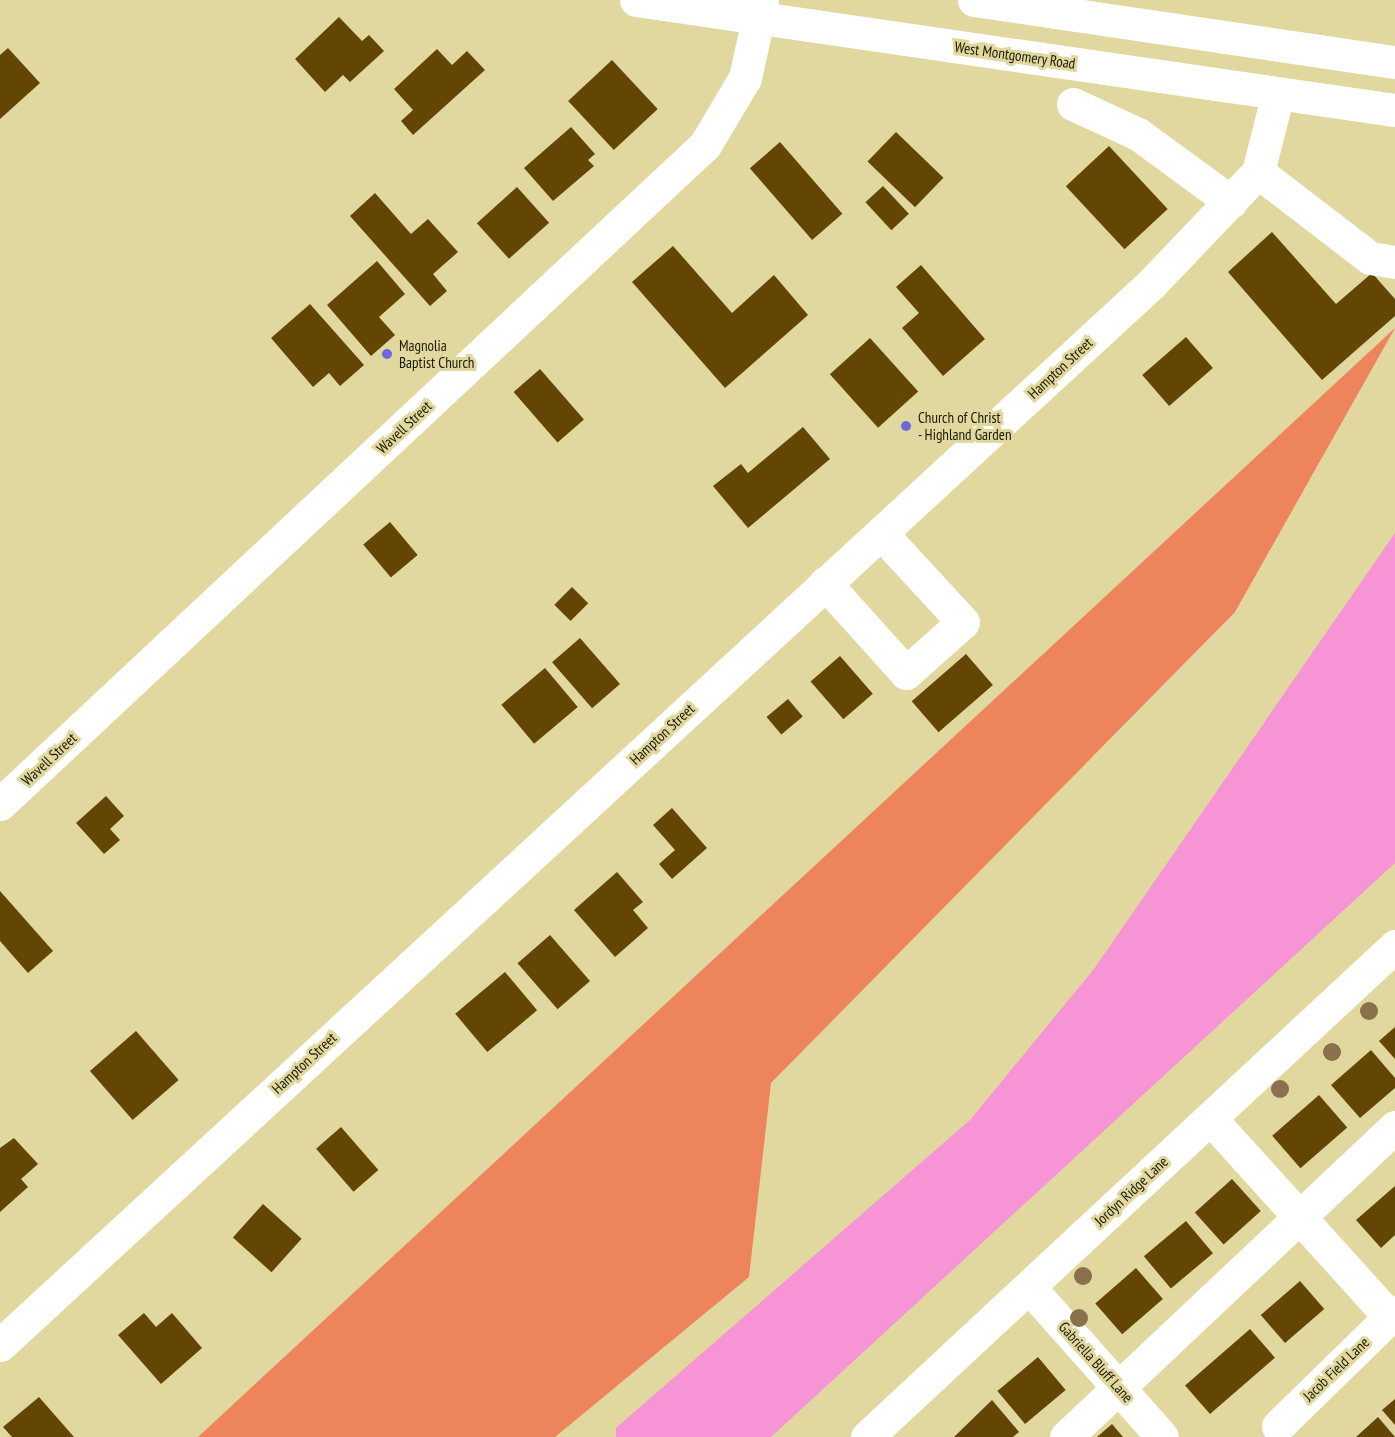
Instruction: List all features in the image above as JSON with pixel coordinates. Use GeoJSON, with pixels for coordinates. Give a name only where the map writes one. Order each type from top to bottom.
{"type":"FeatureCollection","features":[{"type":"Feature","properties":{"kind":"street","name":"West Montgomery Road"},"geometry":{"type":"LineString","coordinates":[[636,0],[760,9],[1110,69],[1395,110]]}},
{"type":"Feature","properties":{"kind":"street"},"geometry":{"type":"LineString","coordinates":[[974,0],[1103,9],[1395,62]]}},
{"type":"Feature","properties":{"kind":"street","name":"Wavell Street"},"geometry":{"type":"LineString","coordinates":[[0,804],[705,145],[745,78],[760,9]]}},
{"type":"Feature","properties":{"kind":"street"},"geometry":{"type":"LineString","coordinates":[[1110,69],[1088,109],[1138,134],[1231,202]]}},
{"type":"Feature","properties":{"kind":"street","name":"Hampton Street"},"geometry":{"type":"LineString","coordinates":[[0,1345],[1151,284],[1258,172],[1278,93]]}},
{"type":"Feature","properties":{"kind":"street"},"geometry":{"type":"LineString","coordinates":[[1258,172],[1370,258],[1395,262]]}},
{"type":"Feature","properties":{"kind":"street"},"geometry":{"type":"LineString","coordinates":[[825,583],[906,673],[914,666],[963,622],[881,533]]}},
{"type":"Feature","properties":{"kind":"street","name":"Jordyn Ridge Lane"},"geometry":{"type":"LineString","coordinates":[[867,1437],[1395,946]]}},
{"type":"Feature","properties":{"kind":"street"},"geometry":{"type":"LineString","coordinates":[[1210,1118],[1299,1218],[1392,1314]]}},
{"type":"Feature","properties":{"kind":"street"},"geometry":{"type":"LineString","coordinates":[[1066,1437],[1395,1127]]}},
{"type":"Feature","properties":{"kind":"street","name":"Gabriella Bluff Lane"},"geometry":{"type":"LineString","coordinates":[[1029,1287],[1162,1437]]}},
{"type":"Feature","properties":{"kind":"street","name":"Jacob Field Lane"},"geometry":{"type":"LineString","coordinates":[[1278,1426],[1392,1314]]}},
{"type":"Feature","properties":{"kind":"shaded area"},"geometry":{"type":"Polygon","coordinates":[[[1395,328],[1235,612],[771,1083],[749,1277],[555,1437],[198,1437],[1395,328]]]}},
{"type":"Feature","properties":{"kind":"shaded area"},"geometry":{"type":"Polygon","coordinates":[[[1395,533],[1395,863],[771,1437],[616,1437],[616,1428],[970,1120],[1094,969],[1395,533]]]}},
{"type":"Feature","properties":{"kind":"building"},"geometry":{"type":"Polygon","coordinates":[[[339,17],[362,41],[369,35],[384,51],[350,82],[343,75],[325,92],[295,59],[339,17]]]}},
{"type":"Feature","properties":{"kind":"building"},"geometry":{"type":"Polygon","coordinates":[[[8,48],[40,83],[0,119],[0,55],[8,48]]]}},
{"type":"Feature","properties":{"kind":"building"},"geometry":{"type":"Polygon","coordinates":[[[437,49],[452,65],[467,51],[485,70],[413,135],[401,121],[413,110],[394,89],[437,49]]]}},
{"type":"Feature","properties":{"kind":"building"},"geometry":{"type":"Polygon","coordinates":[[[612,60],[658,109],[614,150],[568,101],[612,60]]]}},
{"type":"Feature","properties":{"kind":"building"},"geometry":{"type":"Polygon","coordinates":[[[571,127],[595,154],[588,160],[594,166],[553,201],[524,168],[571,127]]]}},
{"type":"Feature","properties":{"kind":"building"},"geometry":{"type":"Polygon","coordinates":[[[896,132],[943,178],[915,207],[868,161],[896,132]]]}},
{"type":"Feature","properties":{"kind":"building"},"geometry":{"type":"Polygon","coordinates":[[[780,142],[842,214],[812,240],[750,168],[780,142]]]}},
{"type":"Feature","properties":{"kind":"building"},"geometry":{"type":"Polygon","coordinates":[[[1109,146],[1168,209],[1125,249],[1066,186],[1109,146]]]}},
{"type":"Feature","properties":{"kind":"building"},"geometry":{"type":"Polygon","coordinates":[[[883,186],[909,214],[891,230],[865,202],[883,186]]]}},
{"type":"Feature","properties":{"kind":"building"},"geometry":{"type":"Polygon","coordinates":[[[517,187],[549,223],[509,259],[477,223],[517,187]]]}},
{"type":"Feature","properties":{"kind":"building"},"geometry":{"type":"Polygon","coordinates":[[[375,193],[411,234],[428,219],[458,252],[433,274],[447,291],[430,306],[350,216],[375,193]]]}},
{"type":"Feature","properties":{"kind":"building"},"geometry":{"type":"Polygon","coordinates":[[[1272,232],[1336,304],[1372,273],[1395,299],[1395,316],[1322,380],[1228,272],[1272,232]]]}},
{"type":"Feature","properties":{"kind":"building"},"geometry":{"type":"Polygon","coordinates":[[[673,246],[732,313],[774,275],[808,315],[725,388],[632,282],[673,246]]]}},
{"type":"Feature","properties":{"kind":"building"},"geometry":{"type":"Polygon","coordinates":[[[377,261],[405,294],[379,317],[395,335],[371,356],[327,305],[377,261]]]}},
{"type":"Feature","properties":{"kind":"building"},"geometry":{"type":"Polygon","coordinates":[[[921,265],[985,339],[943,376],[902,328],[919,313],[896,287],[921,265]]]}},
{"type":"Feature","properties":{"kind":"building"},"geometry":{"type":"Polygon","coordinates":[[[310,304],[364,365],[340,386],[329,373],[313,387],[271,338],[310,304]]]}},
{"type":"Feature","properties":{"kind":"building"},"geometry":{"type":"Polygon","coordinates":[[[1186,337],[1213,368],[1169,406],[1142,375],[1186,337]]]}},
{"type":"Feature","properties":{"kind":"building"},"geometry":{"type":"Polygon","coordinates":[[[870,338],[918,392],[878,428],[830,374],[870,338]]]}},
{"type":"Feature","properties":{"kind":"building"},"geometry":{"type":"Polygon","coordinates":[[[540,369],[584,420],[558,443],[514,392],[540,369]]]}},
{"type":"Feature","properties":{"kind":"building"},"geometry":{"type":"Polygon","coordinates":[[[803,427],[830,459],[748,528],[713,486],[741,464],[748,473],[803,427]]]}},
{"type":"Feature","properties":{"kind":"building"},"geometry":{"type":"Polygon","coordinates":[[[390,522],[418,555],[391,577],[363,544],[390,522]]]}},
{"type":"Feature","properties":{"kind":"building"},"geometry":{"type":"Polygon","coordinates":[[[572,587],[588,603],[571,621],[554,605],[572,587]]]}},
{"type":"Feature","properties":{"kind":"building"},"geometry":{"type":"Polygon","coordinates":[[[580,638],[620,684],[592,708],[552,662],[580,638]]]}},
{"type":"Feature","properties":{"kind":"building"},"geometry":{"type":"Polygon","coordinates":[[[966,654],[993,685],[939,732],[912,701],[966,654]]]}},
{"type":"Feature","properties":{"kind":"building"},"geometry":{"type":"Polygon","coordinates":[[[840,656],[873,694],[843,719],[811,682],[840,656]]]}},
{"type":"Feature","properties":{"kind":"building"},"geometry":{"type":"Polygon","coordinates":[[[545,668],[578,707],[534,744],[501,705],[545,668]]]}},
{"type":"Feature","properties":{"kind":"building"},"geometry":{"type":"Polygon","coordinates":[[[788,699],[803,717],[781,735],[767,717],[788,699]]]}},
{"type":"Feature","properties":{"kind":"building"},"geometry":{"type":"Polygon","coordinates":[[[106,796],[124,816],[110,829],[120,840],[104,854],[76,823],[106,796]]]}},
{"type":"Feature","properties":{"kind":"building"},"geometry":{"type":"Polygon","coordinates":[[[672,808],[707,848],[672,879],[659,864],[675,850],[653,825],[672,808]]]}},
{"type":"Feature","properties":{"kind":"building"},"geometry":{"type":"Polygon","coordinates":[[[617,872],[643,902],[633,910],[648,928],[615,957],[574,910],[617,872]]]}},
{"type":"Feature","properties":{"kind":"building"},"geometry":{"type":"Polygon","coordinates":[[[0,891],[53,951],[28,973],[0,941],[0,891]]]}},
{"type":"Feature","properties":{"kind":"building"},"geometry":{"type":"Polygon","coordinates":[[[550,935],[590,981],[558,1009],[518,963],[550,935]]]}},
{"type":"Feature","properties":{"kind":"building"},"geometry":{"type":"Polygon","coordinates":[[[505,972],[537,1010],[487,1052],[455,1014],[505,972]]]}},
{"type":"Feature","properties":{"kind":"building"},"geometry":{"type":"Polygon","coordinates":[[[1395,1027],[1395,1059],[1379,1041],[1395,1027]]]}},
{"type":"Feature","properties":{"kind":"building"},"geometry":{"type":"Polygon","coordinates":[[[136,1031],[179,1080],[133,1120],[90,1071],[136,1031]]]}},
{"type":"Feature","properties":{"kind":"building"},"geometry":{"type":"Polygon","coordinates":[[[1371,1050],[1395,1078],[1395,1088],[1360,1118],[1331,1085],[1371,1050]]]}},
{"type":"Feature","properties":{"kind":"building"},"geometry":{"type":"Polygon","coordinates":[[[1319,1095],[1347,1127],[1300,1168],[1272,1136],[1319,1095]]]}},
{"type":"Feature","properties":{"kind":"building"},"geometry":{"type":"Polygon","coordinates":[[[341,1127],[378,1170],[353,1192],[316,1149],[341,1127]]]}},
{"type":"Feature","properties":{"kind":"building"},"geometry":{"type":"Polygon","coordinates":[[[14,1138],[38,1164],[21,1179],[28,1187],[0,1212],[0,1148],[14,1138]]]}},
{"type":"Feature","properties":{"kind":"building"},"geometry":{"type":"Polygon","coordinates":[[[1232,1179],[1261,1211],[1224,1244],[1195,1212],[1232,1179]]]}},
{"type":"Feature","properties":{"kind":"building"},"geometry":{"type":"Polygon","coordinates":[[[1395,1186],[1395,1235],[1381,1248],[1356,1220],[1395,1186]]]}},
{"type":"Feature","properties":{"kind":"building"},"geometry":{"type":"Polygon","coordinates":[[[263,1204],[302,1239],[272,1272],[233,1237],[263,1204]]]}},
{"type":"Feature","properties":{"kind":"building"},"geometry":{"type":"Polygon","coordinates":[[[1186,1221],[1213,1253],[1171,1289],[1144,1256],[1186,1221]]]}},
{"type":"Feature","properties":{"kind":"building"},"geometry":{"type":"Polygon","coordinates":[[[1136,1268],[1163,1299],[1122,1334],[1095,1303],[1136,1268]]]}},
{"type":"Feature","properties":{"kind":"building"},"geometry":{"type":"Polygon","coordinates":[[[1300,1281],[1324,1309],[1285,1343],[1261,1315],[1300,1281]]]}},
{"type":"Feature","properties":{"kind":"building"},"geometry":{"type":"Polygon","coordinates":[[[144,1313],[156,1327],[172,1313],[202,1348],[161,1384],[118,1335],[144,1313]]]}},
{"type":"Feature","properties":{"kind":"building"},"geometry":{"type":"Polygon","coordinates":[[[1250,1329],[1275,1358],[1210,1414],[1185,1385],[1250,1329]]]}},
{"type":"Feature","properties":{"kind":"building"},"geometry":{"type":"Polygon","coordinates":[[[1038,1357],[1066,1390],[1025,1424],[997,1391],[1038,1357]]]}},
{"type":"Feature","properties":{"kind":"building"},"geometry":{"type":"Polygon","coordinates":[[[39,1397],[74,1437],[12,1437],[3,1427],[39,1397]]]}},
{"type":"Feature","properties":{"kind":"building"},"geometry":{"type":"Polygon","coordinates":[[[1395,1399],[1395,1425],[1382,1410],[1395,1399]]]}},
{"type":"Feature","properties":{"kind":"building"},"geometry":{"type":"Polygon","coordinates":[[[992,1400],[1019,1432],[1013,1437],[954,1437],[992,1400]]]}},
{"type":"Feature","properties":{"kind":"building"},"geometry":{"type":"Polygon","coordinates":[[[1378,1417],[1395,1437],[1356,1437],[1378,1417]]]}},
{"type":"Feature","properties":{"kind":"building"},"geometry":{"type":"Polygon","coordinates":[[[1112,1424],[1123,1437],[1097,1437],[1112,1424]]]}},
{"type":"Feature","properties":{"kind":"place","name":"Magnolia Baptist Church"},"geometry":{"type":"Point","coordinates":[387,354]}},
{"type":"Feature","properties":{"kind":"place","name":"Church of Christ - Highland Garden"},"geometry":{"type":"Point","coordinates":[906,426]}}]}
